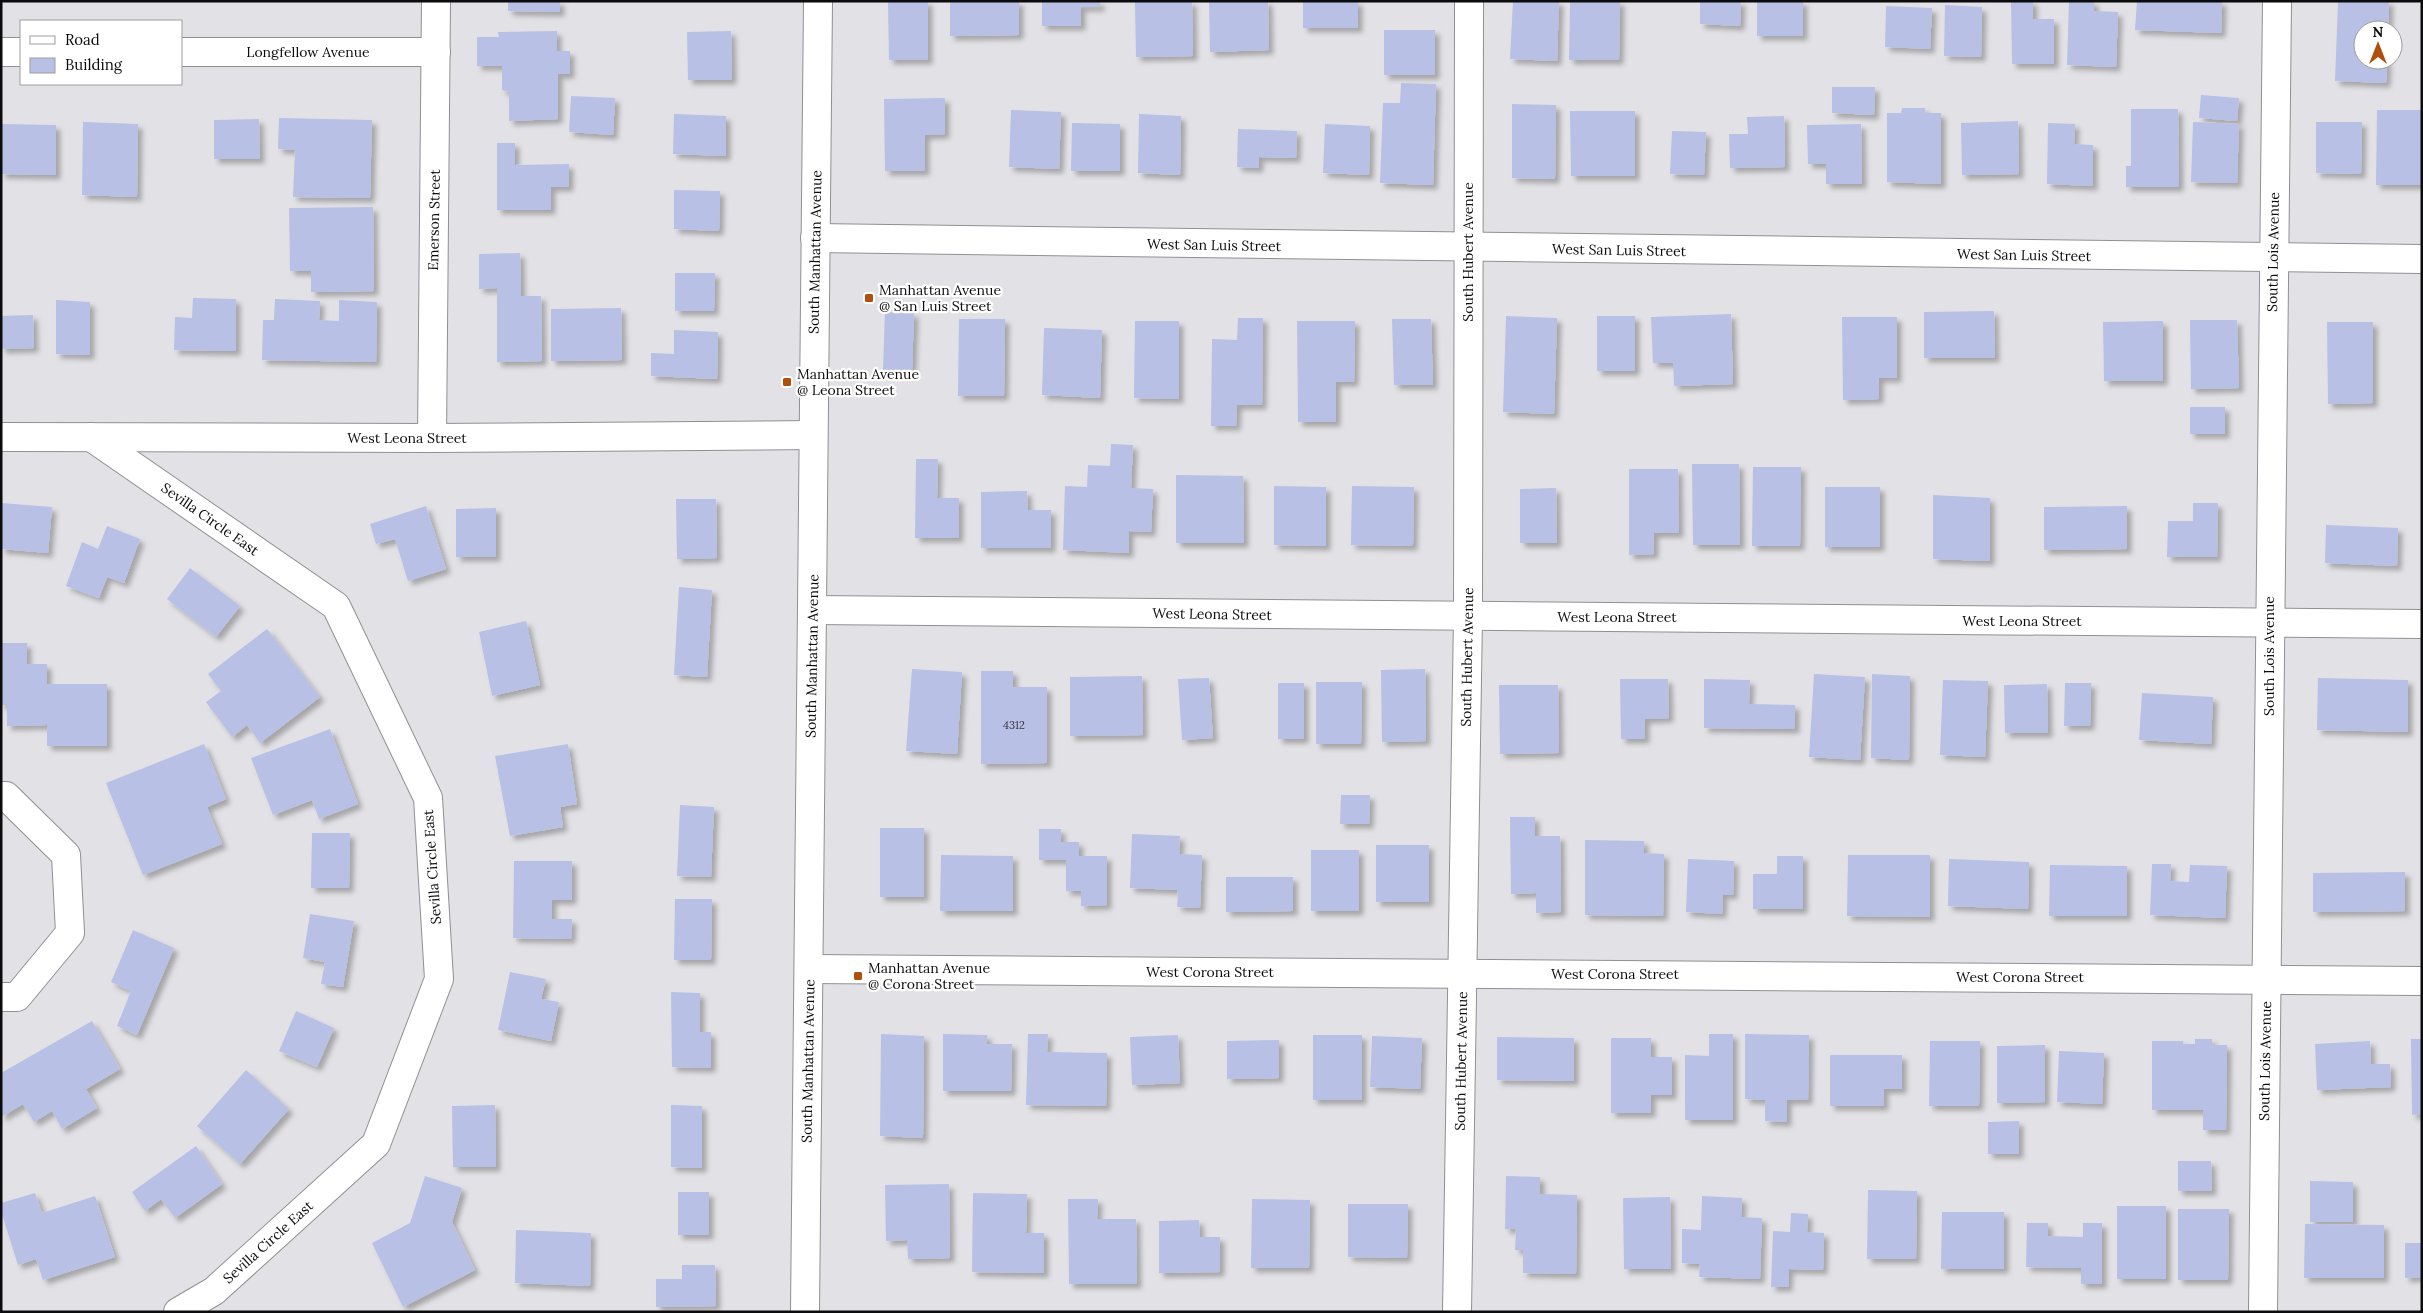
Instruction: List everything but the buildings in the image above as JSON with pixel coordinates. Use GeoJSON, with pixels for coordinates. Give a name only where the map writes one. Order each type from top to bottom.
{"type":"FeatureCollection","features":[{"type":"Feature","properties":{"kind":"street","name":"Emerson Street"},"geometry":{"type":"LineString","coordinates":[[432,438],[436,1]]}},
{"type":"Feature","properties":{"kind":"street","name":"South Manhattan Avenue"},"geometry":{"type":"LineString","coordinates":[[805,1312],[818,1]]}},
{"type":"Feature","properties":{"kind":"street","name":"South Hubert Avenue"},"geometry":{"type":"LineString","coordinates":[[1457,1312],[1468,616],[1469,1]]}},
{"type":"Feature","properties":{"kind":"street","name":"South Lois Avenue"},"geometry":{"type":"LineString","coordinates":[[2263,1312],[2277,1]]}},
{"type":"Feature","properties":{"kind":"street"},"geometry":{"type":"LineString","coordinates":[[1,52],[20,52]]}},
{"type":"Feature","properties":{"kind":"street","name":"Longfellow Avenue"},"geometry":{"type":"LineString","coordinates":[[182,52],[436,52]]}},
{"type":"Feature","properties":{"kind":"street","name":"West San Luis Street"},"geometry":{"type":"LineString","coordinates":[[816,238],[2422,259]]}},
{"type":"Feature","properties":{"kind":"street","name":"West Leona Street"},"geometry":{"type":"LineString","coordinates":[[1,436],[91,438],[432,438],[813,435]]}},
{"type":"Feature","properties":{"kind":"street","name":"Sevilla Circle East"},"geometry":{"type":"LineString","coordinates":[[91,438],[336,606],[428,798],[439,979],[376,1144],[214,1291],[178,1312]]}},
{"type":"Feature","properties":{"kind":"street","name":"West Leona Street"},"geometry":{"type":"LineString","coordinates":[[812,610],[2422,624]]}},
{"type":"Feature","properties":{"kind":"street"},"geometry":{"type":"LineString","coordinates":[[1,796],[6,796],[66,856],[70,933],[18,997],[1,997]]}},
{"type":"Feature","properties":{"kind":"street","name":"West Corona Street"},"geometry":{"type":"LineString","coordinates":[[809,969],[2422,981]]}},
{"type":"Feature","properties":{"kind":"place","name":"Manhattan Avenue @ San Luis Street"},"geometry":{"type":"Point","coordinates":[869,298]}},
{"type":"Feature","properties":{"kind":"place","name":"Manhattan Avenue @ Leona Street"},"geometry":{"type":"Point","coordinates":[787,382]}},
{"type":"Feature","properties":{"kind":"place","name":"Manhattan Avenue @ Corona Street"},"geometry":{"type":"Point","coordinates":[858,976]}}]}
